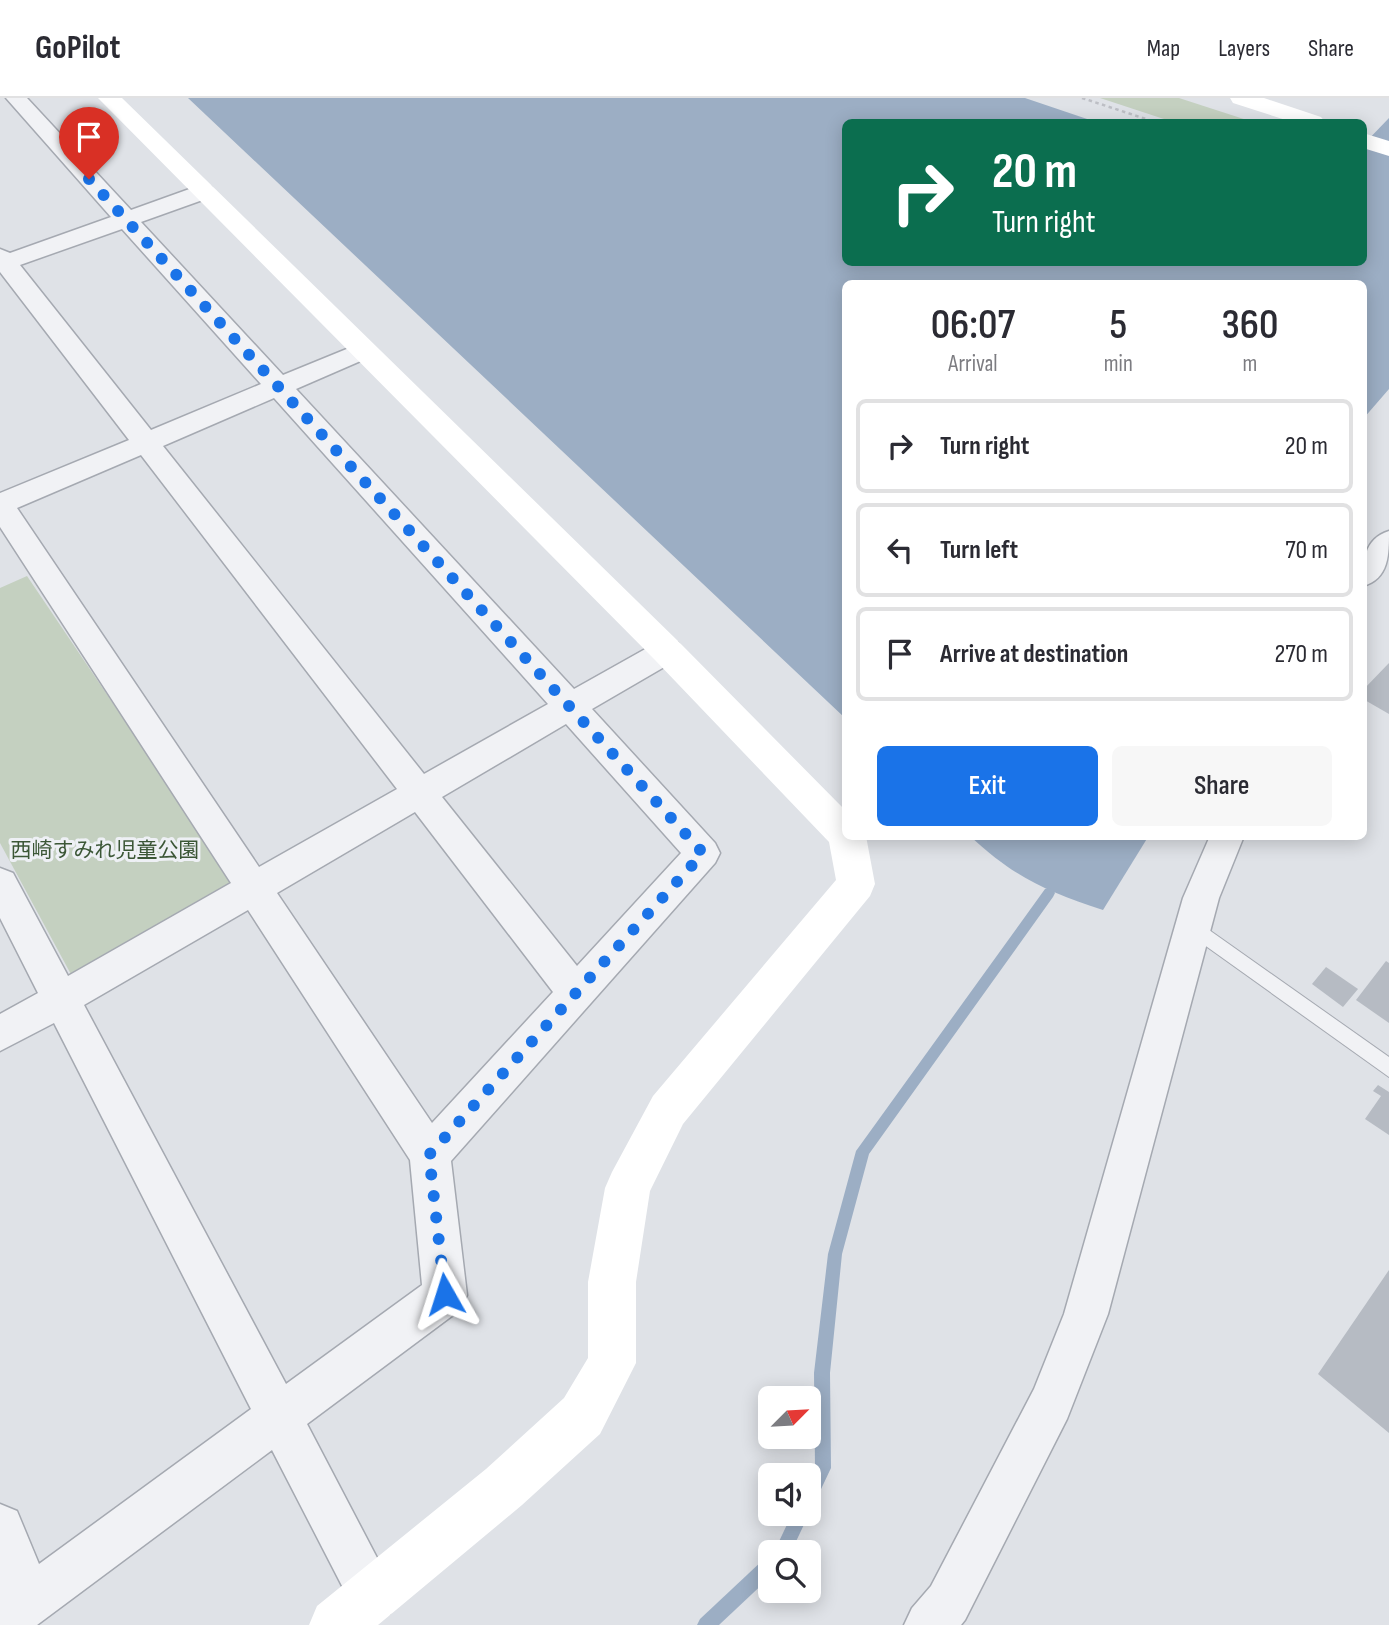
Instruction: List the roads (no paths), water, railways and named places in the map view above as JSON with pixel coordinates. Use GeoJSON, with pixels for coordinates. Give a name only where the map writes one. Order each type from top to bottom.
{"type":"FeatureCollection","features":[{"type":"Feature","properties":{"kind":"street"},"geometry":{"type":"LineString","coordinates":[[16,98],[276,387],[703,853],[429,1155]]}},
{"type":"Feature","properties":{"kind":"street"},"geometry":{"type":"LineString","coordinates":[[109,98],[667,651],[842,831]]}},
{"type":"Feature","properties":{"kind":"street"},"geometry":{"type":"LineString","coordinates":[[1241,98],[1304,119]]}},
{"type":"Feature","properties":{"kind":"street"},"geometry":{"type":"LineString","coordinates":[[1286,113],[1306,98]]}},
{"type":"Feature","properties":{"kind":"street"},"geometry":{"type":"LineString","coordinates":[[1367,141],[1389,149]]}},
{"type":"Feature","properties":{"kind":"street"},"geometry":{"type":"LineString","coordinates":[[203,192],[2,261],[577,995]]}},
{"type":"Feature","properties":{"kind":"street"},"geometry":{"type":"LineString","coordinates":[[0,1528],[15,1611],[445,1294],[429,1155],[0,505],[363,351]]}},
{"type":"Feature","properties":{"kind":"street"},"geometry":{"type":"LineString","coordinates":[[1367,571],[1389,541]]}},
{"type":"Feature","properties":{"kind":"street"},"geometry":{"type":"LineString","coordinates":[[0,1034],[667,651]]}},
{"type":"Feature","properties":{"kind":"street"},"geometry":{"type":"LineString","coordinates":[[0,883],[278,1415],[355,1611],[504,1487],[582,1416],[612,1363],[612,1282],[628,1188],[668,1110],[856,884],[847,840]]}},
{"type":"Feature","properties":{"kind":"street"},"geometry":{"type":"LineString","coordinates":[[929,1625],[948,1602],[1051,1403],[1086,1314],[1195,928],[1201,898],[1225,840]]}},
{"type":"Feature","properties":{"kind":"lane"},"geometry":{"type":"LineString","coordinates":[[1195,928],[1389,1068]]}},
{"type":"Feature","properties":{"kind":"water"},"geometry":{"type":"Polygon","coordinates":[[[188,98],[1025,98],[1087,119],[842,119],[842,266],[1367,266],[1367,141],[1389,118],[1389,389],[1367,414],[1367,280],[842,280],[842,715],[188,98]]]}},
{"type":"Feature","properties":{"kind":"water"},"geometry":{"type":"Polygon","coordinates":[[[974,840],[1146,840],[1103,910],[1032,882],[974,840]]]}},
{"type":"Feature","properties":{"kind":"waterway"},"geometry":{"type":"LineString","coordinates":[[821,1472],[822,1373],[835,1254],[863,1151],[1049,893]]}},
{"type":"Feature","properties":{"kind":"waterway"},"geometry":{"type":"LineString","coordinates":[[788,1540],[795,1526]]}},
{"type":"Feature","properties":{"kind":"waterway"},"geometry":{"type":"LineString","coordinates":[[706,1625],[758,1576]]}},
{"type":"Feature","properties":{"kind":"park label","name":"西崎すみれ児童公園"},"geometry":{"type":"Point","coordinates":[105,850]}}]}
